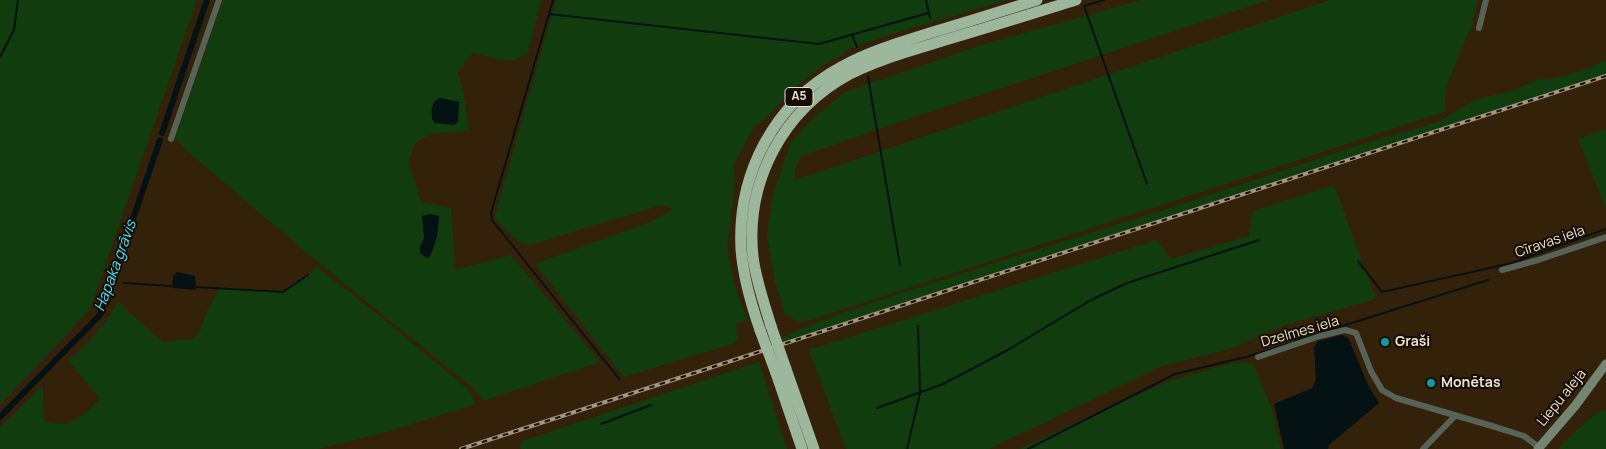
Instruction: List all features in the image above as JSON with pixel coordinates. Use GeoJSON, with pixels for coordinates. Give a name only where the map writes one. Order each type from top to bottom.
{"type":"FeatureCollection","features":[{"type":"Feature","properties":{"kind":"highway","name":"A5"},"geometry":{"type":"LineString","coordinates":[[814,449],[781,371],[766,328],[749,295],[744,271],[741,244],[742,218],[746,194],[756,161],[765,141],[782,115],[812,86],[859,58],[910,39],[1037,0]]}},
{"type":"Feature","properties":{"kind":"highway","name":"A5"},"geometry":{"type":"LineString","coordinates":[[766,328],[753,257],[754,211],[761,180],[770,156],[785,130],[798,114],[831,86],[869,66],[1076,0]]}},
{"type":"Feature","properties":{"kind":"highway","name":"A5"},"geometry":{"type":"LineString","coordinates":[[781,371],[802,449]]}},
{"type":"Feature","properties":{"kind":"street"},"geometry":{"type":"LineString","coordinates":[[171,139],[219,0]]}},
{"type":"Feature","properties":{"kind":"street"},"geometry":{"type":"LineString","coordinates":[[1479,28],[1486,0]]}},
{"type":"Feature","properties":{"kind":"street","name":"Cīravas iela"},"geometry":{"type":"LineString","coordinates":[[1502,270],[1538,260],[1606,236]]}},
{"type":"Feature","properties":{"kind":"street","name":"Dzelmes iela"},"geometry":{"type":"LineString","coordinates":[[1258,357],[1320,336],[1345,330],[1351,331],[1356,334],[1382,390],[1396,398],[1524,436],[1539,448]]}},
{"type":"Feature","properties":{"kind":"street","name":"Liepu aleja"},"geometry":{"type":"LineString","coordinates":[[1539,448],[1575,406],[1606,364]]}},
{"type":"Feature","properties":{"kind":"street"},"geometry":{"type":"LineString","coordinates":[[1423,449],[1455,416]]}},
{"type":"Feature","properties":{"kind":"green space"},"geometry":{"type":"Polygon","coordinates":[[[0,0],[197,0],[90,309],[0,405],[0,0]]]}},
{"type":"Feature","properties":{"kind":"green space"},"geometry":{"type":"Polygon","coordinates":[[[223,0],[541,0],[528,53],[515,60],[506,61],[473,53],[458,71],[469,131],[430,134],[414,144],[409,163],[421,202],[451,208],[455,270],[511,255],[600,362],[483,401],[474,389],[295,243],[185,149],[175,138],[223,0]]]}},
{"type":"Feature","properties":{"kind":"green space"},"geometry":{"type":"Polygon","coordinates":[[[556,0],[1007,0],[845,50],[844,54],[825,64],[794,88],[768,116],[754,127],[734,164],[733,199],[727,246],[734,284],[748,321],[736,323],[738,334],[735,343],[624,377],[535,264],[653,221],[673,209],[668,206],[658,206],[530,245],[522,244],[496,220],[496,212],[556,0]]]}},
{"type":"Feature","properties":{"kind":"green space"},"geometry":{"type":"Polygon","coordinates":[[[1141,0],[1268,0],[802,156],[796,164],[795,180],[1330,0],[1477,0],[1472,27],[1446,87],[1444,112],[811,320],[794,321],[790,314],[785,315],[774,278],[767,236],[773,195],[790,144],[811,120],[845,92],[982,45],[1141,0]]]}},
{"type":"Feature","properties":{"kind":"green space"},"geometry":{"type":"Polygon","coordinates":[[[1606,60],[1606,74],[783,342],[782,337],[871,303],[1167,209],[1353,147],[1438,122],[1477,99],[1509,92],[1538,80],[1561,77],[1590,68],[1606,60]]]}},
{"type":"Feature","properties":{"kind":"green space"},"geometry":{"type":"Polygon","coordinates":[[[1606,129],[1606,208],[1578,139],[1606,129]]]}},
{"type":"Feature","properties":{"kind":"green space"},"geometry":{"type":"Polygon","coordinates":[[[1334,185],[1376,299],[1285,325],[1232,348],[1160,367],[989,449],[846,449],[809,350],[1157,240],[1171,259],[1249,236],[1253,211],[1334,185]]]}},
{"type":"Feature","properties":{"kind":"green space"},"geometry":{"type":"Polygon","coordinates":[[[316,266],[469,390],[476,404],[393,430],[318,449],[0,449],[0,427],[43,385],[44,421],[60,424],[71,422],[88,411],[100,398],[68,361],[96,333],[119,301],[127,311],[163,342],[192,339],[200,331],[207,311],[220,288],[283,292],[308,275],[316,266]]]}},
{"type":"Feature","properties":{"kind":"green space"},"geometry":{"type":"Polygon","coordinates":[[[759,362],[787,449],[521,449],[520,442],[759,362]]]}},
{"type":"Feature","properties":{"kind":"green space"},"geometry":{"type":"Polygon","coordinates":[[[1233,363],[1253,363],[1271,406],[1281,449],[1019,449],[1169,381],[1233,363]]]}},
{"type":"Feature","properties":{"kind":"green space"},"geometry":{"type":"Polygon","coordinates":[[[1606,409],[1606,449],[1559,449],[1563,443],[1594,415],[1606,409]]]}},
{"type":"Feature","properties":{"kind":"shaded area"},"geometry":{"type":"Polygon","coordinates":[[[440,98],[459,102],[458,122],[454,125],[435,123],[432,119],[433,104],[440,98]]]}},
{"type":"Feature","properties":{"kind":"shaded area"},"geometry":{"type":"Polygon","coordinates":[[[430,214],[439,216],[437,237],[429,258],[420,253],[420,247],[424,238],[422,216],[430,214]]]}},
{"type":"Feature","properties":{"kind":"shaded area"},"geometry":{"type":"Polygon","coordinates":[[[177,272],[195,276],[196,290],[173,288],[173,276],[177,272]]]}},
{"type":"Feature","properties":{"kind":"shaded area"},"geometry":{"type":"Polygon","coordinates":[[[1342,335],[1349,339],[1368,385],[1379,403],[1329,445],[1328,449],[1284,449],[1274,404],[1312,388],[1316,380],[1314,347],[1318,341],[1342,335]]]}},
{"type":"Feature","properties":{"kind":"waterway"},"geometry":{"type":"LineString","coordinates":[[0,57],[14,30],[18,0]]}},
{"type":"Feature","properties":{"kind":"waterway","name":"Hapaka grāvis"},"geometry":{"type":"LineString","coordinates":[[162,133],[207,0]]}},
{"type":"Feature","properties":{"kind":"waterway"},"geometry":{"type":"LineString","coordinates":[[553,0],[491,213],[492,220],[620,380]]}},
{"type":"Feature","properties":{"kind":"waterway"},"geometry":{"type":"LineString","coordinates":[[926,0],[930,18]]}},
{"type":"Feature","properties":{"kind":"waterway"},"geometry":{"type":"LineString","coordinates":[[1104,0],[1084,6],[1147,184]]}},
{"type":"Feature","properties":{"kind":"waterway"},"geometry":{"type":"LineString","coordinates":[[549,14],[819,44],[928,13]]}},
{"type":"Feature","properties":{"kind":"waterway"},"geometry":{"type":"LineString","coordinates":[[852,35],[857,47]]}},
{"type":"Feature","properties":{"kind":"waterway"},"geometry":{"type":"LineString","coordinates":[[868,77],[900,265]]}},
{"type":"Feature","properties":{"kind":"waterway","name":"Hapaka grāvis"},"geometry":{"type":"LineString","coordinates":[[0,417],[100,315],[160,140]]}},
{"type":"Feature","properties":{"kind":"waterway"},"geometry":{"type":"LineString","coordinates":[[1358,261],[1382,292],[1512,263],[1606,229]]}},
{"type":"Feature","properties":{"kind":"waterway"},"geometry":{"type":"LineString","coordinates":[[877,408],[943,384],[1006,351],[1091,300],[1127,283],[1259,240]]}},
{"type":"Feature","properties":{"kind":"waterway"},"geometry":{"type":"LineString","coordinates":[[196,287],[283,292],[308,275]]}},
{"type":"Feature","properties":{"kind":"waterway"},"geometry":{"type":"LineString","coordinates":[[1295,341],[1488,280]]}},
{"type":"Feature","properties":{"kind":"waterway","name":"Hapaka grāvis"},"geometry":{"type":"LineString","coordinates":[[111,282],[115,283]]}},
{"type":"Feature","properties":{"kind":"waterway"},"geometry":{"type":"LineString","coordinates":[[124,283],[172,286]]}},
{"type":"Feature","properties":{"kind":"waterway"},"geometry":{"type":"LineString","coordinates":[[907,449],[920,393],[918,326]]}},
{"type":"Feature","properties":{"kind":"waterway"},"geometry":{"type":"LineString","coordinates":[[1028,449],[1175,374],[1250,356],[1287,344]]}},
{"type":"Feature","properties":{"kind":"waterway"},"geometry":{"type":"LineString","coordinates":[[601,424],[651,405]]}},
{"type":"Feature","properties":{"kind":"railway"},"geometry":{"type":"LineString","coordinates":[[461,449],[1606,76]]}},
{"type":"Feature","properties":{"kind":"place","name":"Graši"},"geometry":{"type":"Point","coordinates":[1385,342]}},
{"type":"Feature","properties":{"kind":"place","name":"Monētas"},"geometry":{"type":"Point","coordinates":[1431,383]}}]}
